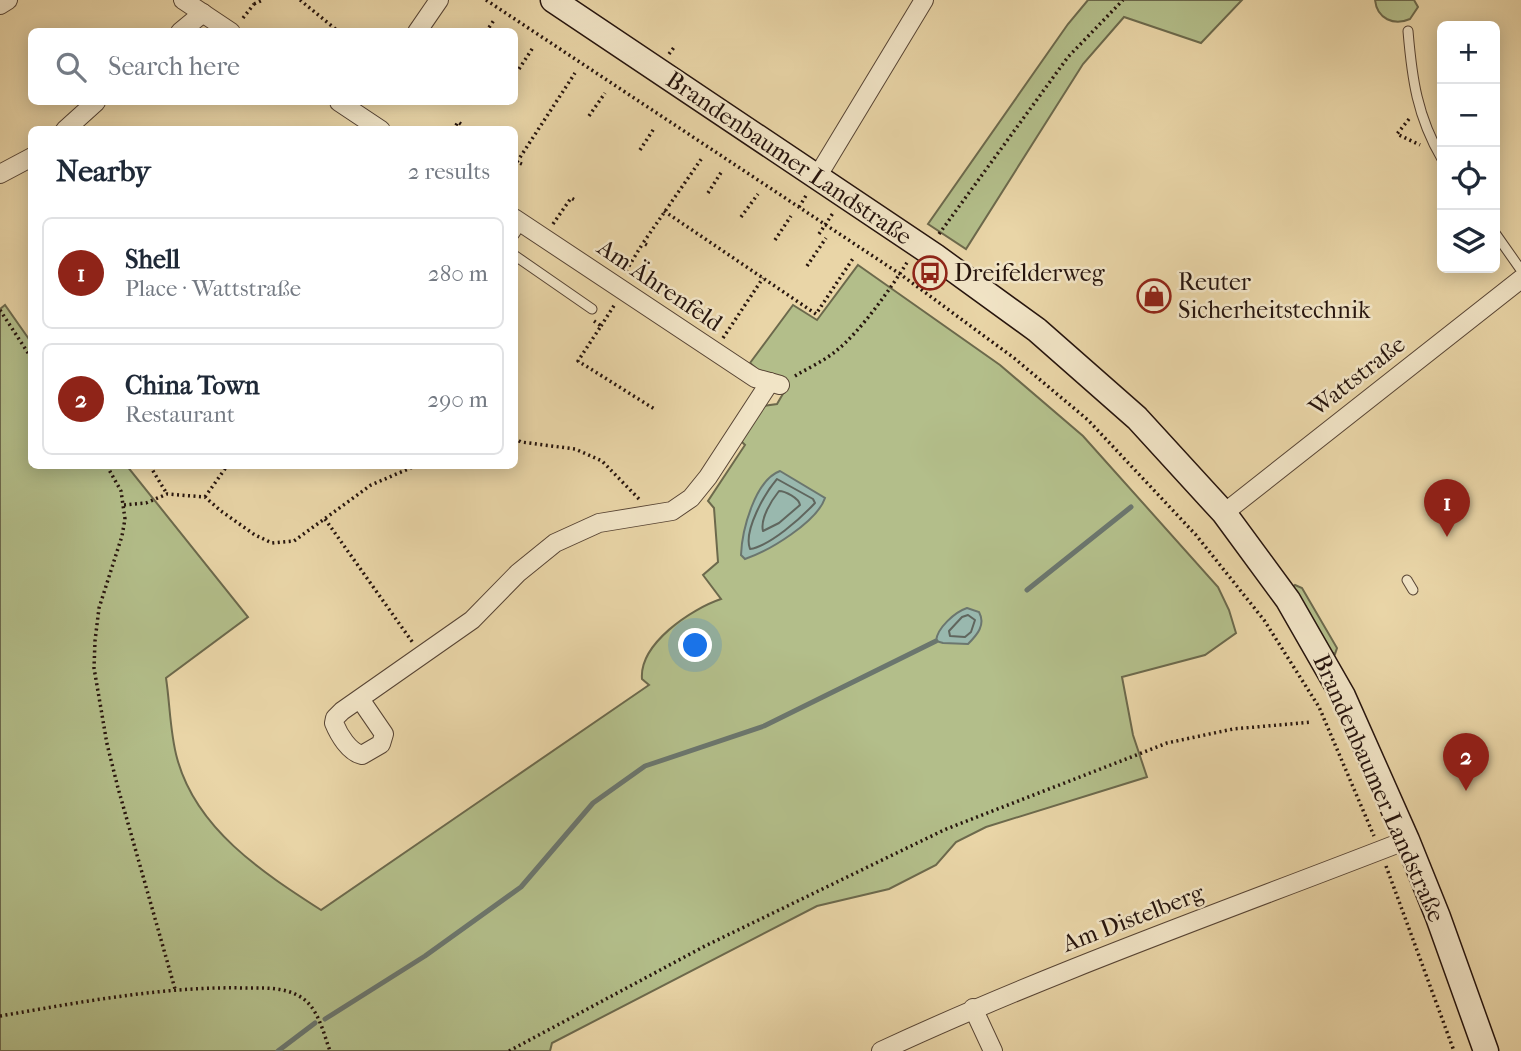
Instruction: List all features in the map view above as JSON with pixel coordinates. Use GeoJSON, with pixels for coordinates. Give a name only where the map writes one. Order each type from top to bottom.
{"type":"FeatureCollection","features":[{"type":"Feature","properties":{"kind":"main road","name":"Brandenbaumer Landstraße"},"geometry":{"type":"LineString","coordinates":[[553,0],[935,256],[1037,330],[1137,418],[1224,513],[1288,600],[1336,681],[1407,839],[1486,1051]]}},
{"type":"Feature","properties":{"kind":"street"},"geometry":{"type":"LineString","coordinates":[[0,5],[8,0]]}},
{"type":"Feature","properties":{"kind":"street"},"geometry":{"type":"LineString","coordinates":[[183,0],[203,13],[235,27]]}},
{"type":"Feature","properties":{"kind":"street"},"geometry":{"type":"LineString","coordinates":[[420,28],[439,0]]}},
{"type":"Feature","properties":{"kind":"street"},"geometry":{"type":"LineString","coordinates":[[817,177],[924,0]]}},
{"type":"Feature","properties":{"kind":"street"},"geometry":{"type":"LineString","coordinates":[[185,28],[203,13]]}},
{"type":"Feature","properties":{"kind":"street"},"geometry":{"type":"LineString","coordinates":[[69,126],[93,105]]}},
{"type":"Feature","properties":{"kind":"street"},"geometry":{"type":"LineString","coordinates":[[365,108],[379,126]]}},
{"type":"Feature","properties":{"kind":"street"},"geometry":{"type":"LineString","coordinates":[[0,174],[28,159]]}},
{"type":"Feature","properties":{"kind":"street","name":"Am Ährenfeld"},"geometry":{"type":"LineString","coordinates":[[518,225],[544,237],[755,379],[775,384]]}},
{"type":"Feature","properties":{"kind":"street","name":"Wattstraße"},"geometry":{"type":"LineString","coordinates":[[1224,513],[1521,279]]}},
{"type":"Feature","properties":{"kind":"street"},"geometry":{"type":"LineString","coordinates":[[360,699],[472,620],[518,573],[555,543],[599,523],[672,512],[691,498],[775,384]]}},
{"type":"Feature","properties":{"kind":"street","name":"Am Distelberg"},"geometry":{"type":"LineString","coordinates":[[881,1051],[973,1008],[1132,943],[1407,839]]}},
{"type":"Feature","properties":{"kind":"street"},"geometry":{"type":"LineString","coordinates":[[973,1008],[993,1051]]}},
{"type":"Feature","properties":{"kind":"lane"},"geometry":{"type":"LineString","coordinates":[[1408,31],[1412,81],[1418,108],[1437,150]]}},
{"type":"Feature","properties":{"kind":"lane"},"geometry":{"type":"LineString","coordinates":[[1500,240],[1521,270]]}},
{"type":"Feature","properties":{"kind":"lane"},"geometry":{"type":"LineString","coordinates":[[518,258],[591,314]]}},
{"type":"Feature","properties":{"kind":"lane"},"geometry":{"type":"LineString","coordinates":[[1406,580],[1413,590]]}},
{"type":"Feature","properties":{"kind":"path"},"geometry":{"type":"LineString","coordinates":[[235,27],[254,2],[263,0]]}},
{"type":"Feature","properties":{"kind":"path"},"geometry":{"type":"LineString","coordinates":[[300,0],[334,28]]}},
{"type":"Feature","properties":{"kind":"path"},"geometry":{"type":"LineString","coordinates":[[486,0],[900,274],[966,321],[1052,388],[1088,420],[1196,535],[1264,620],[1320,707],[1379,850],[1454,1051]]}},
{"type":"Feature","properties":{"kind":"path"},"geometry":{"type":"LineString","coordinates":[[938,235],[1068,57],[1124,0]]}},
{"type":"Feature","properties":{"kind":"path"},"geometry":{"type":"LineString","coordinates":[[489,28],[494,20]]}},
{"type":"Feature","properties":{"kind":"path"},"geometry":{"type":"LineString","coordinates":[[668,56],[675,46]]}},
{"type":"Feature","properties":{"kind":"path"},"geometry":{"type":"LineString","coordinates":[[519,69],[534,47]]}},
{"type":"Feature","properties":{"kind":"path"},"geometry":{"type":"LineString","coordinates":[[518,160],[575,73]]}},
{"type":"Feature","properties":{"kind":"path"},"geometry":{"type":"LineString","coordinates":[[589,116],[605,93]]}},
{"type":"Feature","properties":{"kind":"path"},"geometry":{"type":"LineString","coordinates":[[1418,108],[1397,134],[1419,146],[1432,141]]}},
{"type":"Feature","properties":{"kind":"path"},"geometry":{"type":"LineString","coordinates":[[456,126],[458,122],[461,124]]}},
{"type":"Feature","properties":{"kind":"path"},"geometry":{"type":"LineString","coordinates":[[640,150],[655,127]]}},
{"type":"Feature","properties":{"kind":"path"},"geometry":{"type":"LineString","coordinates":[[656,410],[578,361],[601,326],[664,211],[702,158]]}},
{"type":"Feature","properties":{"kind":"path"},"geometry":{"type":"LineString","coordinates":[[518,162],[522,164]]}},
{"type":"Feature","properties":{"kind":"path"},"geometry":{"type":"LineString","coordinates":[[708,193],[722,171]]}},
{"type":"Feature","properties":{"kind":"path"},"geometry":{"type":"LineString","coordinates":[[741,217],[758,194]]}},
{"type":"Feature","properties":{"kind":"path"},"geometry":{"type":"LineString","coordinates":[[544,237],[571,198],[575,200]]}},
{"type":"Feature","properties":{"kind":"path"},"geometry":{"type":"LineString","coordinates":[[664,211],[816,314],[854,257]]}},
{"type":"Feature","properties":{"kind":"path"},"geometry":{"type":"LineString","coordinates":[[775,240],[791,216]]}},
{"type":"Feature","properties":{"kind":"path"},"geometry":{"type":"LineString","coordinates":[[819,234],[825,225]]}},
{"type":"Feature","properties":{"kind":"path"},"geometry":{"type":"LineString","coordinates":[[807,266],[826,238]]}},
{"type":"Feature","properties":{"kind":"path"},"geometry":{"type":"LineString","coordinates":[[775,384],[836,351],[848,340],[910,259]]}},
{"type":"Feature","properties":{"kind":"path"},"geometry":{"type":"LineString","coordinates":[[728,329],[744,310],[763,278]]}},
{"type":"Feature","properties":{"kind":"path"},"geometry":{"type":"LineString","coordinates":[[0,310],[28,353]]}},
{"type":"Feature","properties":{"kind":"path"},"geometry":{"type":"LineString","coordinates":[[591,314],[601,326]]}},
{"type":"Feature","properties":{"kind":"path"},"geometry":{"type":"LineString","coordinates":[[518,440],[575,449],[602,461],[633,490],[652,516]]}},
{"type":"Feature","properties":{"kind":"path"},"geometry":{"type":"LineString","coordinates":[[109,469],[121,491],[124,505],[122,536],[99,608],[94,668],[107,744],[175,989]]}},
{"type":"Feature","properties":{"kind":"path"},"geometry":{"type":"LineString","coordinates":[[152,469],[167,494]]}},
{"type":"Feature","properties":{"kind":"path"},"geometry":{"type":"LineString","coordinates":[[205,497],[225,469]]}},
{"type":"Feature","properties":{"kind":"path"},"geometry":{"type":"LineString","coordinates":[[124,505],[146,503],[167,494],[205,497],[221,512],[255,535],[272,543],[294,541],[372,485],[408,469]]}},
{"type":"Feature","properties":{"kind":"path"},"geometry":{"type":"LineString","coordinates":[[325,519],[422,655]]}},
{"type":"Feature","properties":{"kind":"path"},"geometry":{"type":"LineString","coordinates":[[509,1051],[705,946],[944,830],[1167,743],[1233,729],[1312,722]]}},
{"type":"Feature","properties":{"kind":"path"},"geometry":{"type":"LineString","coordinates":[[0,1016],[175,989],[265,988],[290,992],[309,1004],[330,1051]]}},
{"type":"Feature","properties":{"kind":"green space"},"geometry":{"type":"Polygon","coordinates":[[[1088,0],[1242,0],[1201,43],[1124,17],[1083,64],[966,249],[928,224],[1068,24],[1088,0]]]}},
{"type":"Feature","properties":{"kind":"green space"},"geometry":{"type":"Polygon","coordinates":[[[1375,0],[1414,0],[1418,7],[1410,19],[1398,22],[1383,16],[1376,7],[1375,0]]]}},
{"type":"Feature","properties":{"kind":"green space"},"geometry":{"type":"Polygon","coordinates":[[[858,265],[1000,365],[1083,436],[1218,587],[1236,633],[1205,655],[1122,677],[1133,735],[1147,777],[986,827],[956,842],[936,865],[889,889],[817,906],[552,1043],[550,1051],[0,1051],[0,309],[5,305],[28,338],[28,469],[129,469],[248,617],[166,678],[177,758],[186,783],[215,827],[255,864],[321,910],[649,685],[642,679],[643,666],[658,641],[682,619],[721,599],[703,575],[718,562],[714,508],[708,501],[745,445],[740,440],[763,406],[777,404],[784,392],[750,363],[793,305],[817,320],[858,265]]]}},
{"type":"Feature","properties":{"kind":"green space"},"geometry":{"type":"Polygon","coordinates":[[[1295,585],[1302,588],[1337,648],[1335,654],[1331,652],[1292,587],[1295,585]]]}},
{"type":"Feature","properties":{"kind":"water"},"geometry":{"type":"Polygon","coordinates":[[[780,471],[825,498],[802,526],[779,543],[745,559],[741,555],[742,545],[752,507],[764,484],[780,471]]]}},
{"type":"Feature","properties":{"kind":"water"},"geometry":{"type":"Polygon","coordinates":[[[967,608],[979,612],[982,621],[980,630],[971,641],[968,644],[936,641],[947,621],[967,608]]]}},
{"type":"Feature","properties":{"kind":"waterway"},"geometry":{"type":"LineString","coordinates":[[1027,590],[1131,507]]}},
{"type":"Feature","properties":{"kind":"waterway"},"geometry":{"type":"LineString","coordinates":[[325,1019],[425,956],[521,887],[593,803],[645,766],[764,726],[936,641]]}},
{"type":"Feature","properties":{"kind":"waterway"},"geometry":{"type":"LineString","coordinates":[[278,1051],[315,1023]]}},
{"type":"Feature","properties":{"kind":"place","name":"Dreifelderweg"},"geometry":{"type":"Point","coordinates":[930,273]}},
{"type":"Feature","properties":{"kind":"place","name":"Reuter Sicherheitstechnik"},"geometry":{"type":"Point","coordinates":[1154,296]}},
{"type":"Feature","properties":{"kind":"place","name":"Shell"},"geometry":{"type":"Point","coordinates":[1447,537]}},
{"type":"Feature","properties":{"kind":"place","name":"China Town"},"geometry":{"type":"Point","coordinates":[1466,791]}}]}
